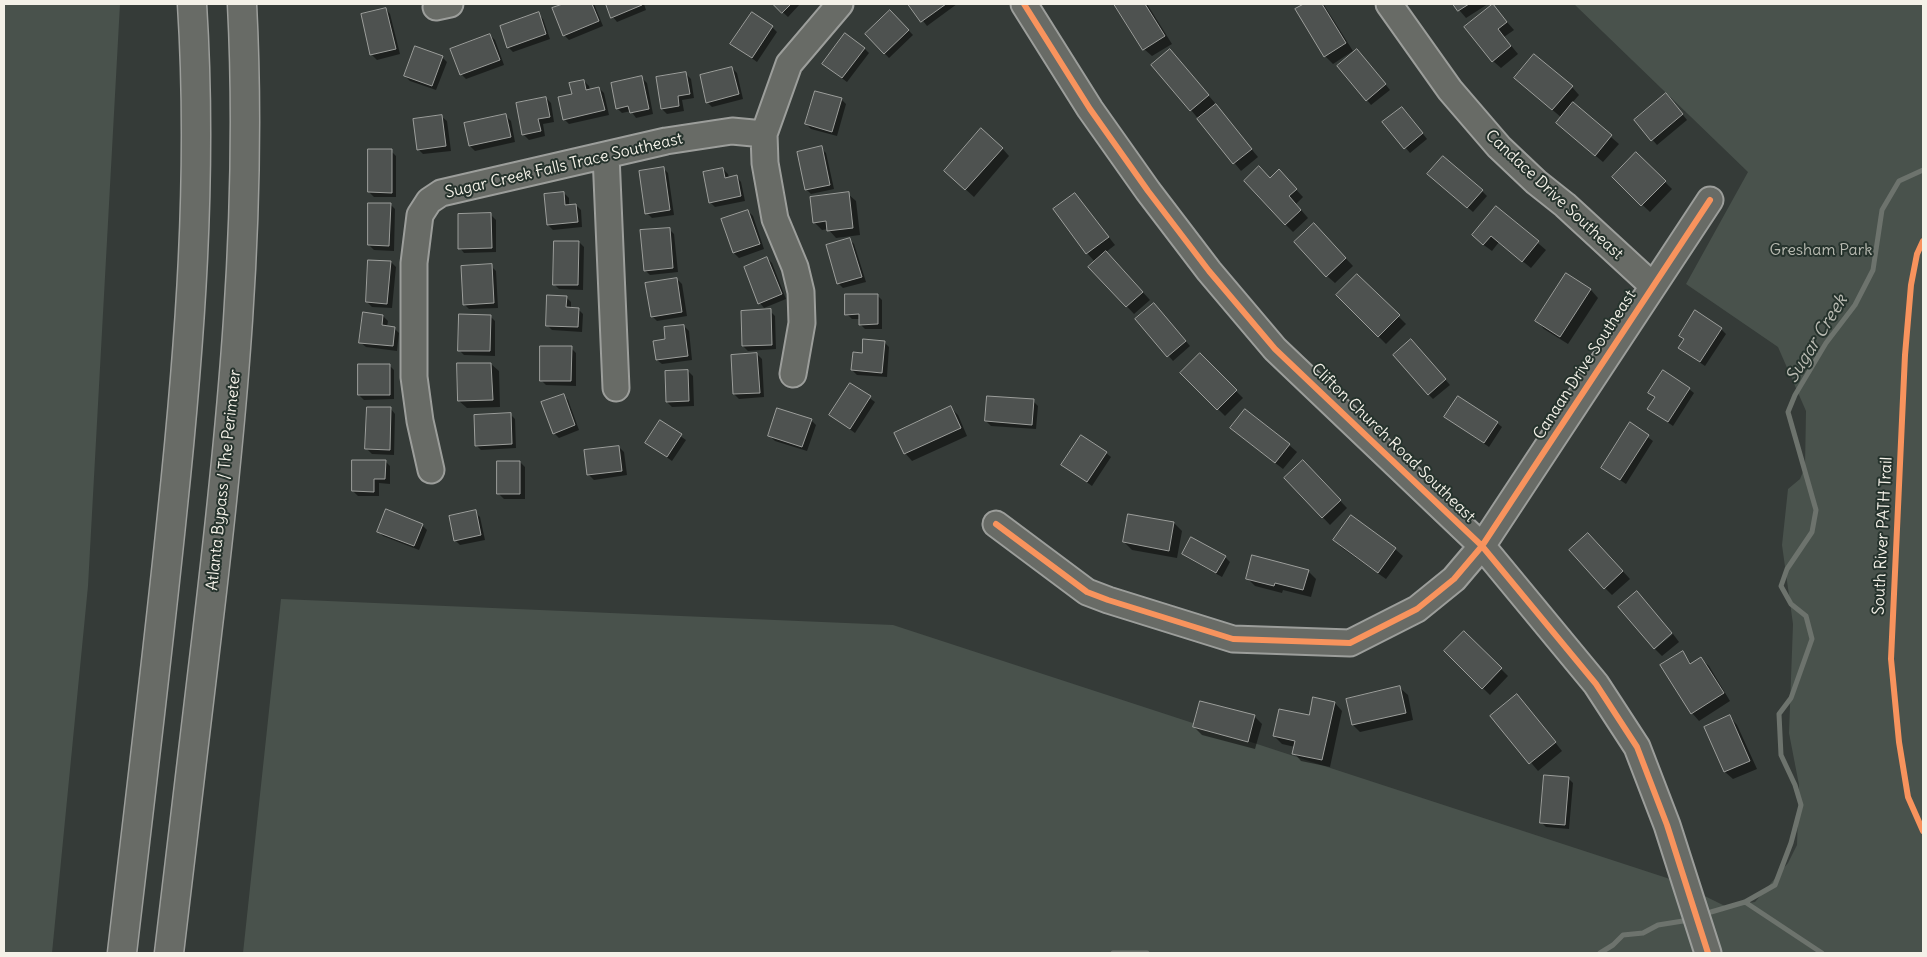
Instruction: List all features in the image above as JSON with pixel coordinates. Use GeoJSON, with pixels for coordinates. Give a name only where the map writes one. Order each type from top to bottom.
{"type":"FeatureCollection","features":[{"type":"Feature","properties":{"kind":"highway"},"geometry":{"type":"LineString","coordinates":[[122,953],[165,586],[184,400],[194,260],[196,98],[192,4]]}},
{"type":"Feature","properties":{"kind":"highway","name":"Atlanta Bypass / The Perimeter"},"geometry":{"type":"LineString","coordinates":[[169,953],[213,586],[233,400],[241,294],[245,165],[242,4]]}},
{"type":"Feature","properties":{"kind":"street"},"geometry":{"type":"LineString","coordinates":[[794,374],[802,323],[801,292],[795,267],[775,219],[765,163],[764,134],[788,64],[840,4]]}},
{"type":"Feature","properties":{"kind":"street","name":"Clifton Church Road Southeast"},"geometry":{"type":"LineString","coordinates":[[1024,4],[1090,109],[1148,191],[1209,271],[1275,349],[1482,546],[1596,684],[1637,747],[1667,825],[1708,953]]}},
{"type":"Feature","properties":{"kind":"street","name":"Candace Drive Southeast"},"geometry":{"type":"LineString","coordinates":[[1389,4],[1450,90],[1499,148],[1536,182],[1565,205],[1653,286]]}},
{"type":"Feature","properties":{"kind":"street","name":"Sugar Creek Falls Trace Southeast"},"geometry":{"type":"LineString","coordinates":[[431,470],[420,421],[414,377],[414,263],[420,215],[429,201],[440,193],[666,142],[732,131],[764,134]]}},
{"type":"Feature","properties":{"kind":"street"},"geometry":{"type":"LineString","coordinates":[[606,155],[616,388]]}},
{"type":"Feature","properties":{"kind":"street","name":"Canaan Drive Southeast"},"geometry":{"type":"LineString","coordinates":[[996,524],[1087,592],[1108,600],[1233,639],[1350,643],[1417,609],[1454,579],[1482,546],[1710,200]]}},
{"type":"Feature","properties":{"kind":"green space"},"geometry":{"type":"Polygon","coordinates":[[[4,4],[120,4],[88,586],[52,953],[4,953],[4,4]]]}},
{"type":"Feature","properties":{"kind":"green space","name":"Gresham Park"},"geometry":{"type":"Polygon","coordinates":[[[1574,4],[1923,4],[1923,953],[243,953],[281,599],[893,625],[1670,879],[1725,906],[1755,902],[1788,863],[1797,845],[1799,785],[1789,733],[1793,624],[1782,545],[1788,489],[1800,479],[1805,467],[1806,411],[1778,347],[1686,284],[1748,172],[1574,4]]]}},
{"type":"Feature","properties":{"kind":"building"},"geometry":{"type":"Polygon","coordinates":[[[563,4],[592,4],[599,21],[563,36],[552,8],[563,4]]]}},
{"type":"Feature","properties":{"kind":"building"},"geometry":{"type":"Polygon","coordinates":[[[606,4],[642,4],[642,5],[611,18],[606,4]]]}},
{"type":"Feature","properties":{"kind":"building"},"geometry":{"type":"Polygon","coordinates":[[[773,4],[791,4],[782,13],[773,4]]]}},
{"type":"Feature","properties":{"kind":"building"},"geometry":{"type":"Polygon","coordinates":[[[908,4],[946,4],[921,22],[908,4]]]}},
{"type":"Feature","properties":{"kind":"building"},"geometry":{"type":"Polygon","coordinates":[[[1114,4],[1145,4],[1165,36],[1143,50],[1114,4]]]}},
{"type":"Feature","properties":{"kind":"building"},"geometry":{"type":"Polygon","coordinates":[[[1304,4],[1322,4],[1346,43],[1324,57],[1295,9],[1304,4]]]}},
{"type":"Feature","properties":{"kind":"building"},"geometry":{"type":"Polygon","coordinates":[[[1453,4],[1469,4],[1458,11],[1453,4]]]}},
{"type":"Feature","properties":{"kind":"building"},"geometry":{"type":"Polygon","coordinates":[[[1493,4],[1507,22],[1498,29],[1511,46],[1492,62],[1464,27],[1493,4]]]}},
{"type":"Feature","properties":{"kind":"building"},"geometry":{"type":"Polygon","coordinates":[[[386,8],[396,49],[370,55],[361,14],[386,8]]]}},
{"type":"Feature","properties":{"kind":"building"},"geometry":{"type":"Polygon","coordinates":[[[890,10],[909,30],[884,54],[865,34],[890,10]]]}},
{"type":"Feature","properties":{"kind":"building"},"geometry":{"type":"Polygon","coordinates":[[[539,12],[546,34],[507,48],[500,26],[539,12]]]}},
{"type":"Feature","properties":{"kind":"building"},"geometry":{"type":"Polygon","coordinates":[[[752,12],[773,26],[752,58],[730,44],[752,12]]]}},
{"type":"Feature","properties":{"kind":"building"},"geometry":{"type":"Polygon","coordinates":[[[845,33],[865,48],[842,78],[822,64],[845,33]]]}},
{"type":"Feature","properties":{"kind":"building"},"geometry":{"type":"Polygon","coordinates":[[[490,34],[500,60],[460,75],[450,49],[490,34]]]}},
{"type":"Feature","properties":{"kind":"building"},"geometry":{"type":"Polygon","coordinates":[[[415,46],[443,56],[432,86],[404,76],[415,46]]]}},
{"type":"Feature","properties":{"kind":"building"},"geometry":{"type":"Polygon","coordinates":[[[1170,49],[1209,95],[1190,111],[1151,65],[1170,49]]]}},
{"type":"Feature","properties":{"kind":"building"},"geometry":{"type":"Polygon","coordinates":[[[1357,49],[1386,84],[1366,101],[1337,66],[1357,49]]]}},
{"type":"Feature","properties":{"kind":"building"},"geometry":{"type":"Polygon","coordinates":[[[1534,54],[1573,86],[1552,110],[1514,78],[1534,54]]]}},
{"type":"Feature","properties":{"kind":"building"},"geometry":{"type":"Polygon","coordinates":[[[732,67],[739,94],[706,103],[700,75],[732,67]]]}},
{"type":"Feature","properties":{"kind":"building"},"geometry":{"type":"Polygon","coordinates":[[[686,72],[690,94],[678,96],[679,106],[661,109],[656,77],[686,72]]]}},
{"type":"Feature","properties":{"kind":"building"},"geometry":{"type":"Polygon","coordinates":[[[642,76],[649,109],[630,113],[628,106],[616,109],[611,83],[642,76]]]}},
{"type":"Feature","properties":{"kind":"building"},"geometry":{"type":"Polygon","coordinates":[[[584,80],[586,90],[599,87],[605,110],[563,120],[558,97],[572,94],[569,83],[584,80]]]}},
{"type":"Feature","properties":{"kind":"building"},"geometry":{"type":"Polygon","coordinates":[[[815,91],[842,98],[832,132],[805,124],[815,91]]]}},
{"type":"Feature","properties":{"kind":"building"},"geometry":{"type":"Polygon","coordinates":[[[1666,93],[1683,114],[1651,141],[1634,120],[1666,93]]]}},
{"type":"Feature","properties":{"kind":"building"},"geometry":{"type":"Polygon","coordinates":[[[546,97],[550,117],[538,119],[541,131],[522,135],[516,103],[546,97]]]}},
{"type":"Feature","properties":{"kind":"building"},"geometry":{"type":"Polygon","coordinates":[[[1573,102],[1612,135],[1595,156],[1556,123],[1573,102]]]}},
{"type":"Feature","properties":{"kind":"building"},"geometry":{"type":"Polygon","coordinates":[[[1216,104],[1252,149],[1233,164],[1197,119],[1216,104]]]}},
{"type":"Feature","properties":{"kind":"building"},"geometry":{"type":"Polygon","coordinates":[[[1402,107],[1423,133],[1404,149],[1382,122],[1402,107]]]}},
{"type":"Feature","properties":{"kind":"building"},"geometry":{"type":"Polygon","coordinates":[[[506,114],[511,137],[469,146],[464,123],[506,114]]]}},
{"type":"Feature","properties":{"kind":"building"},"geometry":{"type":"Polygon","coordinates":[[[442,115],[446,146],[417,150],[413,119],[442,115]]]}},
{"type":"Feature","properties":{"kind":"building"},"geometry":{"type":"Polygon","coordinates":[[[981,128],[1003,148],[965,190],[944,171],[981,128]]]}},
{"type":"Feature","properties":{"kind":"building"},"geometry":{"type":"Polygon","coordinates":[[[822,146],[830,185],[805,190],[797,152],[822,146]]]}},
{"type":"Feature","properties":{"kind":"building"},"geometry":{"type":"Polygon","coordinates":[[[368,149],[392,149],[392,193],[368,192],[368,149]]]}},
{"type":"Feature","properties":{"kind":"building"},"geometry":{"type":"Polygon","coordinates":[[[1636,152],[1666,181],[1641,206],[1612,177],[1636,152]]]}},
{"type":"Feature","properties":{"kind":"building"},"geometry":{"type":"Polygon","coordinates":[[[1443,156],[1483,190],[1467,208],[1427,174],[1443,156]]]}},
{"type":"Feature","properties":{"kind":"building"},"geometry":{"type":"Polygon","coordinates":[[[1259,166],[1270,178],[1279,169],[1297,189],[1289,196],[1301,210],[1285,225],[1244,181],[1259,166]]]}},
{"type":"Feature","properties":{"kind":"building"},"geometry":{"type":"Polygon","coordinates":[[[664,167],[670,210],[645,214],[639,171],[664,167]]]}},
{"type":"Feature","properties":{"kind":"building"},"geometry":{"type":"Polygon","coordinates":[[[723,168],[725,178],[737,175],[741,196],[709,203],[703,172],[723,168]]]}},
{"type":"Feature","properties":{"kind":"building"},"geometry":{"type":"Polygon","coordinates":[[[564,192],[565,205],[576,204],[578,222],[547,225],[544,194],[564,192]]]}},
{"type":"Feature","properties":{"kind":"building"},"geometry":{"type":"Polygon","coordinates":[[[849,192],[853,228],[827,231],[826,221],[813,223],[810,197],[849,192]]]}},
{"type":"Feature","properties":{"kind":"building"},"geometry":{"type":"Polygon","coordinates":[[[1075,193],[1109,237],[1086,254],[1053,209],[1075,193]]]}},
{"type":"Feature","properties":{"kind":"building"},"geometry":{"type":"Polygon","coordinates":[[[368,203],[391,203],[389,246],[368,245],[368,203]]]}},
{"type":"Feature","properties":{"kind":"building"},"geometry":{"type":"Polygon","coordinates":[[[1496,206],[1539,241],[1522,262],[1491,236],[1483,245],[1472,235],[1496,206]]]}},
{"type":"Feature","properties":{"kind":"building"},"geometry":{"type":"Polygon","coordinates":[[[748,210],[760,244],[733,253],[721,219],[748,210]]]}},
{"type":"Feature","properties":{"kind":"building"},"geometry":{"type":"Polygon","coordinates":[[[491,213],[492,248],[458,249],[458,214],[491,213]]]}},
{"type":"Feature","properties":{"kind":"building"},"geometry":{"type":"Polygon","coordinates":[[[1314,223],[1346,258],[1326,277],[1294,242],[1314,223]]]}},
{"type":"Feature","properties":{"kind":"building"},"geometry":{"type":"Polygon","coordinates":[[[670,228],[673,268],[644,271],[640,230],[670,228]]]}},
{"type":"Feature","properties":{"kind":"building"},"geometry":{"type":"Polygon","coordinates":[[[850,238],[862,277],[837,284],[826,245],[850,238]]]}},
{"type":"Feature","properties":{"kind":"building"},"geometry":{"type":"Polygon","coordinates":[[[554,241],[579,241],[578,285],[553,285],[554,241]]]}},
{"type":"Feature","properties":{"kind":"building"},"geometry":{"type":"Polygon","coordinates":[[[1106,251],[1143,292],[1126,307],[1088,267],[1106,251]]]}},
{"type":"Feature","properties":{"kind":"building"},"geometry":{"type":"Polygon","coordinates":[[[767,257],[782,294],[758,304],[744,267],[767,257]]]}},
{"type":"Feature","properties":{"kind":"building"},"geometry":{"type":"Polygon","coordinates":[[[368,260],[391,261],[387,304],[366,302],[368,260]]]}},
{"type":"Feature","properties":{"kind":"building"},"geometry":{"type":"Polygon","coordinates":[[[492,264],[494,303],[463,305],[461,266],[492,264]]]}},
{"type":"Feature","properties":{"kind":"building"},"geometry":{"type":"Polygon","coordinates":[[[1566,273],[1591,289],[1560,337],[1535,321],[1566,273]]]}},
{"type":"Feature","properties":{"kind":"building"},"geometry":{"type":"Polygon","coordinates":[[[1357,274],[1400,315],[1378,337],[1336,295],[1357,274]]]}},
{"type":"Feature","properties":{"kind":"building"},"geometry":{"type":"Polygon","coordinates":[[[677,278],[682,312],[651,317],[645,283],[677,278]]]}},
{"type":"Feature","properties":{"kind":"building"},"geometry":{"type":"Polygon","coordinates":[[[845,294],[878,294],[878,324],[859,325],[859,314],[845,315],[845,294]]]}},
{"type":"Feature","properties":{"kind":"building"},"geometry":{"type":"Polygon","coordinates":[[[547,295],[567,296],[566,307],[579,308],[578,327],[546,326],[547,295]]]}},
{"type":"Feature","properties":{"kind":"building"},"geometry":{"type":"Polygon","coordinates":[[[1154,303],[1186,341],[1167,357],[1135,319],[1154,303]]]}},
{"type":"Feature","properties":{"kind":"building"},"geometry":{"type":"Polygon","coordinates":[[[771,309],[772,345],[742,346],[741,311],[771,309]]]}},
{"type":"Feature","properties":{"kind":"building"},"geometry":{"type":"Polygon","coordinates":[[[1695,310],[1722,328],[1700,362],[1678,348],[1684,339],[1679,336],[1695,310]]]}},
{"type":"Feature","properties":{"kind":"building"},"geometry":{"type":"Polygon","coordinates":[[[363,312],[383,315],[382,325],[395,327],[393,346],[359,343],[363,312]]]}},
{"type":"Feature","properties":{"kind":"building"},"geometry":{"type":"Polygon","coordinates":[[[459,314],[491,315],[490,351],[458,351],[459,314]]]}},
{"type":"Feature","properties":{"kind":"building"},"geometry":{"type":"Polygon","coordinates":[[[684,325],[688,356],[656,360],[653,341],[665,339],[664,327],[684,325]]]}},
{"type":"Feature","properties":{"kind":"building"},"geometry":{"type":"Polygon","coordinates":[[[863,339],[885,341],[882,373],[851,370],[853,352],[862,353],[863,339]]]}},
{"type":"Feature","properties":{"kind":"building"},"geometry":{"type":"Polygon","coordinates":[[[1411,339],[1446,379],[1428,395],[1393,355],[1411,339]]]}},
{"type":"Feature","properties":{"kind":"building"},"geometry":{"type":"Polygon","coordinates":[[[540,346],[572,346],[571,381],[540,381],[540,346]]]}},
{"type":"Feature","properties":{"kind":"building"},"geometry":{"type":"Polygon","coordinates":[[[757,353],[760,393],[733,394],[731,355],[757,353]]]}},
{"type":"Feature","properties":{"kind":"building"},"geometry":{"type":"Polygon","coordinates":[[[1200,353],[1237,390],[1217,410],[1180,373],[1200,353]]]}},
{"type":"Feature","properties":{"kind":"building"},"geometry":{"type":"Polygon","coordinates":[[[457,363],[491,363],[493,400],[458,401],[457,363]]]}},
{"type":"Feature","properties":{"kind":"building"},"geometry":{"type":"Polygon","coordinates":[[[358,364],[390,364],[390,395],[358,395],[358,364]]]}},
{"type":"Feature","properties":{"kind":"building"},"geometry":{"type":"Polygon","coordinates":[[[688,370],[689,401],[666,402],[665,371],[688,370]]]}},
{"type":"Feature","properties":{"kind":"building"},"geometry":{"type":"Polygon","coordinates":[[[1663,370],[1690,388],[1668,422],[1647,409],[1655,397],[1648,393],[1663,370]]]}},
{"type":"Feature","properties":{"kind":"building"},"geometry":{"type":"Polygon","coordinates":[[[850,383],[871,396],[850,429],[829,415],[850,383]]]}},
{"type":"Feature","properties":{"kind":"building"},"geometry":{"type":"Polygon","coordinates":[[[564,394],[575,425],[553,434],[541,402],[564,394]]]}},
{"type":"Feature","properties":{"kind":"building"},"geometry":{"type":"Polygon","coordinates":[[[987,396],[1034,399],[1032,425],[985,421],[987,396]]]}},
{"type":"Feature","properties":{"kind":"building"},"geometry":{"type":"Polygon","coordinates":[[[1458,396],[1498,422],[1484,443],[1444,417],[1458,396]]]}},
{"type":"Feature","properties":{"kind":"building"},"geometry":{"type":"Polygon","coordinates":[[[951,406],[961,428],[904,454],[894,433],[951,406]]]}},
{"type":"Feature","properties":{"kind":"building"},"geometry":{"type":"Polygon","coordinates":[[[367,407],[391,407],[390,450],[365,449],[367,407]]]}},
{"type":"Feature","properties":{"kind":"building"},"geometry":{"type":"Polygon","coordinates":[[[777,408],[812,419],[802,447],[768,436],[777,408]]]}},
{"type":"Feature","properties":{"kind":"building"},"geometry":{"type":"Polygon","coordinates":[[[1245,409],[1290,444],[1275,463],[1230,428],[1245,409]]]}},
{"type":"Feature","properties":{"kind":"building"},"geometry":{"type":"Polygon","coordinates":[[[511,413],[512,444],[475,446],[474,415],[511,413]]]}},
{"type":"Feature","properties":{"kind":"building"},"geometry":{"type":"Polygon","coordinates":[[[660,420],[682,434],[667,457],[645,443],[660,420]]]}},
{"type":"Feature","properties":{"kind":"building"},"geometry":{"type":"Polygon","coordinates":[[[1630,422],[1649,435],[1620,480],[1601,468],[1630,422]]]}},
{"type":"Feature","properties":{"kind":"building"},"geometry":{"type":"Polygon","coordinates":[[[1081,435],[1107,452],[1087,482],[1061,465],[1081,435]]]}},
{"type":"Feature","properties":{"kind":"building"},"geometry":{"type":"Polygon","coordinates":[[[619,446],[622,471],[587,475],[584,450],[619,446]]]}},
{"type":"Feature","properties":{"kind":"building"},"geometry":{"type":"Polygon","coordinates":[[[352,460],[386,460],[385,479],[374,479],[374,492],[352,491],[352,460]]]}},
{"type":"Feature","properties":{"kind":"building"},"geometry":{"type":"Polygon","coordinates":[[[1303,460],[1341,500],[1322,518],[1284,478],[1303,460]]]}},
{"type":"Feature","properties":{"kind":"building"},"geometry":{"type":"Polygon","coordinates":[[[497,461],[520,461],[520,494],[497,494],[497,461]]]}},
{"type":"Feature","properties":{"kind":"building"},"geometry":{"type":"Polygon","coordinates":[[[386,509],[423,524],[414,546],[377,532],[386,509]]]}},
{"type":"Feature","properties":{"kind":"building"},"geometry":{"type":"Polygon","coordinates":[[[476,510],[481,535],[454,541],[449,516],[476,510]]]}},
{"type":"Feature","properties":{"kind":"building"},"geometry":{"type":"Polygon","coordinates":[[[1128,514],[1174,522],[1169,551],[1123,542],[1128,514]]]}},
{"type":"Feature","properties":{"kind":"building"},"geometry":{"type":"Polygon","coordinates":[[[1351,515],[1396,548],[1378,573],[1333,540],[1351,515]]]}},
{"type":"Feature","properties":{"kind":"building"},"geometry":{"type":"Polygon","coordinates":[[[1588,533],[1623,571],[1604,589],[1569,550],[1588,533]]]}},
{"type":"Feature","properties":{"kind":"building"},"geometry":{"type":"Polygon","coordinates":[[[1191,537],[1226,556],[1216,573],[1182,554],[1191,537]]]}},
{"type":"Feature","properties":{"kind":"building"},"geometry":{"type":"Polygon","coordinates":[[[1252,555],[1309,570],[1303,590],[1275,583],[1274,586],[1246,579],[1252,555]]]}},
{"type":"Feature","properties":{"kind":"building"},"geometry":{"type":"Polygon","coordinates":[[[1637,591],[1672,633],[1654,649],[1618,607],[1637,591]]]}},
{"type":"Feature","properties":{"kind":"building"},"geometry":{"type":"Polygon","coordinates":[[[1464,631],[1502,668],[1482,689],[1444,651],[1464,631]]]}},
{"type":"Feature","properties":{"kind":"building"},"geometry":{"type":"Polygon","coordinates":[[[1683,651],[1690,664],[1701,657],[1724,693],[1691,714],[1660,665],[1683,651]]]}},
{"type":"Feature","properties":{"kind":"building"},"geometry":{"type":"Polygon","coordinates":[[[1400,686],[1406,713],[1352,725],[1346,699],[1400,686]]]}},
{"type":"Feature","properties":{"kind":"building"},"geometry":{"type":"Polygon","coordinates":[[[1517,694],[1556,742],[1529,764],[1490,716],[1517,694]]]}},
{"type":"Feature","properties":{"kind":"building"},"geometry":{"type":"Polygon","coordinates":[[[1313,697],[1335,702],[1322,760],[1292,754],[1295,741],[1273,736],[1279,709],[1309,715],[1313,697]]]}},
{"type":"Feature","properties":{"kind":"building"},"geometry":{"type":"Polygon","coordinates":[[[1200,701],[1255,715],[1248,742],[1193,727],[1200,701]]]}},
{"type":"Feature","properties":{"kind":"building"},"geometry":{"type":"Polygon","coordinates":[[[1730,715],[1750,761],[1724,772],[1704,727],[1730,715]]]}},
{"type":"Feature","properties":{"kind":"building"},"geometry":{"type":"Polygon","coordinates":[[[1544,775],[1569,777],[1565,825],[1540,823],[1544,775]]]}},
{"type":"Feature","properties":{"kind":"waterway","name":"Sugar Creek"},"geometry":{"type":"LineString","coordinates":[[1711,912],[1745,902],[1775,885],[1791,843],[1801,805],[1795,785],[1781,755],[1779,714],[1791,698],[1812,639],[1806,616],[1791,604],[1781,586],[1787,569],[1812,532],[1816,510],[1788,412],[1795,395],[1826,343],[1855,305],[1873,270],[1882,210],[1899,181],[1923,170]]}},
{"type":"Feature","properties":{"kind":"waterway"},"geometry":{"type":"LineString","coordinates":[[1745,902],[1822,953]]}},
{"type":"Feature","properties":{"kind":"waterway","name":"Sugar Creek"},"geometry":{"type":"LineString","coordinates":[[1600,953],[1613,945],[1623,935],[1643,933],[1658,925],[1683,921]]}},
{"type":"Feature","properties":{"kind":"waterway","name":"Sugar Creek"},"geometry":{"type":"LineString","coordinates":[[1113,953],[1147,953]]}},
{"type":"Feature","properties":{"kind":"cycle path"},"geometry":{"type":"LineString","coordinates":[[1024,4],[1090,109],[1148,191],[1209,271],[1275,349],[1482,546],[1596,684],[1637,747],[1667,825],[1708,953]]}},
{"type":"Feature","properties":{"kind":"cycle path"},"geometry":{"type":"LineString","coordinates":[[996,524],[1087,592],[1108,600],[1233,639],[1350,643],[1417,609],[1454,579],[1482,546],[1710,200]]}},
{"type":"Feature","properties":{"kind":"cycle path","name":"South River PATH Trail"},"geometry":{"type":"LineString","coordinates":[[1923,241],[1917,254],[1911,285],[1905,355],[1891,659],[1899,742],[1908,797],[1923,831]]}}]}
